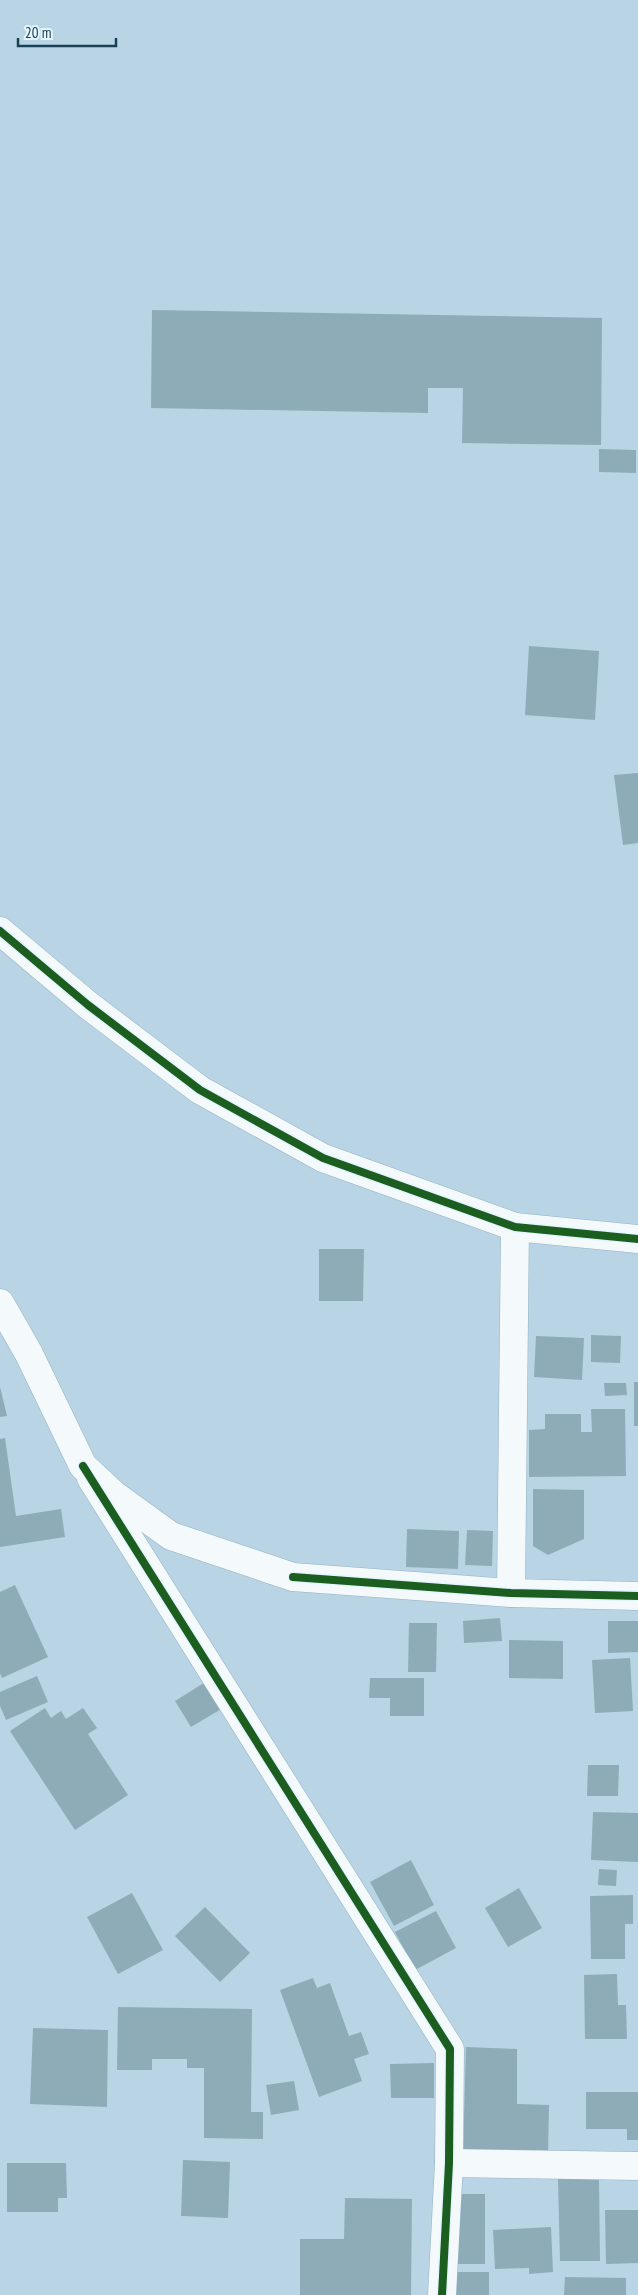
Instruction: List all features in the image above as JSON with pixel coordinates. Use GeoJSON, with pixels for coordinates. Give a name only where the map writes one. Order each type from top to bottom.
{"type":"FeatureCollection","features":[{"type":"Feature","properties":{"kind":"street"},"geometry":{"type":"LineString","coordinates":[[0,931],[88,1005],[200,1090],[323,1158],[515,1227],[638,1239]]}},
{"type":"Feature","properties":{"kind":"street"},"geometry":{"type":"LineString","coordinates":[[511,1593],[515,1227]]}},
{"type":"Feature","properties":{"kind":"street"},"geometry":{"type":"LineString","coordinates":[[0,1303],[30,1354],[84,1466],[450,2049],[449,2163],[442,2295]]}},
{"type":"Feature","properties":{"kind":"street"},"geometry":{"type":"LineString","coordinates":[[84,1466],[113,1494],[171,1536],[292,1577],[511,1593],[638,1596]]}},
{"type":"Feature","properties":{"kind":"street"},"geometry":{"type":"LineString","coordinates":[[449,2163],[638,2166]]}},
{"type":"Feature","properties":{"kind":"building"},"geometry":{"type":"Polygon","coordinates":[[[152,310],[602,318],[601,445],[462,443],[463,388],[428,388],[428,413],[151,408],[152,310]]]}},
{"type":"Feature","properties":{"kind":"building"},"geometry":{"type":"Polygon","coordinates":[[[599,449],[636,450],[636,473],[599,472],[599,449]]]}},
{"type":"Feature","properties":{"kind":"building"},"geometry":{"type":"Polygon","coordinates":[[[529,646],[599,651],[595,720],[525,715],[529,646]]]}},
{"type":"Feature","properties":{"kind":"building"},"geometry":{"type":"Polygon","coordinates":[[[638,773],[638,843],[623,845],[614,775],[638,773]]]}},
{"type":"Feature","properties":{"kind":"building"},"geometry":{"type":"Polygon","coordinates":[[[319,1249],[364,1249],[363,1301],[319,1301],[319,1249]]]}},
{"type":"Feature","properties":{"kind":"building"},"geometry":{"type":"Polygon","coordinates":[[[591,1335],[621,1336],[620,1363],[591,1362],[591,1335]]]}},
{"type":"Feature","properties":{"kind":"building"},"geometry":{"type":"Polygon","coordinates":[[[536,1336],[584,1338],[582,1380],[534,1377],[536,1336]]]}},
{"type":"Feature","properties":{"kind":"building"},"geometry":{"type":"Polygon","coordinates":[[[634,1382],[638,1382],[638,1426],[634,1426],[634,1382]]]}},
{"type":"Feature","properties":{"kind":"building"},"geometry":{"type":"Polygon","coordinates":[[[604,1383],[626,1383],[627,1395],[605,1396],[604,1383]]]}},
{"type":"Feature","properties":{"kind":"building"},"geometry":{"type":"Polygon","coordinates":[[[0,1387],[7,1416],[0,1417],[0,1387]]]}},
{"type":"Feature","properties":{"kind":"building"},"geometry":{"type":"Polygon","coordinates":[[[591,1409],[625,1409],[626,1476],[529,1477],[529,1430],[545,1429],[545,1414],[581,1414],[581,1432],[592,1432],[591,1409]]]}},
{"type":"Feature","properties":{"kind":"building"},"geometry":{"type":"Polygon","coordinates":[[[5,1438],[16,1516],[61,1509],[65,1537],[0,1547],[0,1439],[5,1438]]]}},
{"type":"Feature","properties":{"kind":"building"},"geometry":{"type":"Polygon","coordinates":[[[533,1489],[584,1490],[584,1539],[548,1555],[533,1546],[533,1489]]]}},
{"type":"Feature","properties":{"kind":"building"},"geometry":{"type":"Polygon","coordinates":[[[407,1529],[459,1531],[458,1569],[406,1567],[407,1529]]]}},
{"type":"Feature","properties":{"kind":"building"},"geometry":{"type":"Polygon","coordinates":[[[467,1530],[493,1531],[492,1566],[465,1565],[467,1530]]]}},
{"type":"Feature","properties":{"kind":"building"},"geometry":{"type":"Polygon","coordinates":[[[15,1585],[48,1657],[2,1678],[0,1673],[0,1592],[15,1585]]]}},
{"type":"Feature","properties":{"kind":"building"},"geometry":{"type":"Polygon","coordinates":[[[500,1618],[502,1641],[464,1643],[463,1621],[500,1618]]]}},
{"type":"Feature","properties":{"kind":"building"},"geometry":{"type":"Polygon","coordinates":[[[608,1621],[638,1621],[638,1652],[608,1653],[608,1621]]]}},
{"type":"Feature","properties":{"kind":"building"},"geometry":{"type":"Polygon","coordinates":[[[409,1623],[437,1623],[436,1672],[408,1672],[409,1623]]]}},
{"type":"Feature","properties":{"kind":"building"},"geometry":{"type":"Polygon","coordinates":[[[509,1640],[563,1641],[563,1679],[509,1678],[509,1640]]]}},
{"type":"Feature","properties":{"kind":"building"},"geometry":{"type":"Polygon","coordinates":[[[630,1658],[633,1711],[595,1713],[592,1660],[630,1658]]]}},
{"type":"Feature","properties":{"kind":"building"},"geometry":{"type":"Polygon","coordinates":[[[37,1676],[48,1702],[6,1720],[0,1706],[0,1692],[37,1676]]]}},
{"type":"Feature","properties":{"kind":"building"},"geometry":{"type":"Polygon","coordinates":[[[370,1678],[424,1678],[424,1716],[390,1716],[390,1698],[369,1698],[370,1678]]]}},
{"type":"Feature","properties":{"kind":"building"},"geometry":{"type":"Polygon","coordinates":[[[207,1681],[223,1708],[191,1727],[175,1701],[207,1681]]]}},
{"type":"Feature","properties":{"kind":"building"},"geometry":{"type":"Polygon","coordinates":[[[45,1708],[51,1718],[61,1711],[66,1719],[83,1708],[97,1728],[88,1734],[128,1795],[75,1830],[10,1731],[45,1708]]]}},
{"type":"Feature","properties":{"kind":"building"},"geometry":{"type":"Polygon","coordinates":[[[588,1765],[619,1765],[618,1796],[587,1796],[588,1765]]]}},
{"type":"Feature","properties":{"kind":"building"},"geometry":{"type":"Polygon","coordinates":[[[593,1812],[638,1813],[638,1862],[591,1860],[593,1812]]]}},
{"type":"Feature","properties":{"kind":"building"},"geometry":{"type":"Polygon","coordinates":[[[411,1860],[434,1905],[394,1926],[370,1882],[411,1860]]]}},
{"type":"Feature","properties":{"kind":"building"},"geometry":{"type":"Polygon","coordinates":[[[599,1869],[617,1870],[616,1886],[598,1885],[599,1869]]]}},
{"type":"Feature","properties":{"kind":"building"},"geometry":{"type":"Polygon","coordinates":[[[519,1888],[542,1928],[508,1947],[485,1908],[519,1888]]]}},
{"type":"Feature","properties":{"kind":"building"},"geometry":{"type":"Polygon","coordinates":[[[132,1893],[163,1950],[118,1974],[87,1917],[132,1893]]]}},
{"type":"Feature","properties":{"kind":"building"},"geometry":{"type":"Polygon","coordinates":[[[633,1895],[633,1924],[625,1924],[625,1959],[591,1959],[590,1896],[633,1895]]]}},
{"type":"Feature","properties":{"kind":"building"},"geometry":{"type":"Polygon","coordinates":[[[205,1907],[250,1953],[220,1982],[175,1936],[205,1907]]]}},
{"type":"Feature","properties":{"kind":"building"},"geometry":{"type":"Polygon","coordinates":[[[436,1911],[456,1948],[415,1970],[395,1932],[436,1911]]]}},
{"type":"Feature","properties":{"kind":"building"},"geometry":{"type":"Polygon","coordinates":[[[617,1974],[618,2005],[626,2005],[627,2039],[585,2039],[584,1975],[617,1974]]]}},
{"type":"Feature","properties":{"kind":"building"},"geometry":{"type":"Polygon","coordinates":[[[313,1978],[317,1988],[330,1983],[349,2036],[361,2032],[369,2054],[354,2059],[362,2081],[319,2097],[280,1990],[313,1978]]]}},
{"type":"Feature","properties":{"kind":"building"},"geometry":{"type":"Polygon","coordinates":[[[118,2007],[252,2009],[251,2112],[263,2112],[263,2139],[204,2138],[204,2068],[187,2068],[187,2059],[152,2059],[152,2070],[117,2070],[118,2007]]]}},
{"type":"Feature","properties":{"kind":"building"},"geometry":{"type":"Polygon","coordinates":[[[33,2028],[108,2030],[107,2107],[30,2104],[33,2028]]]}},
{"type":"Feature","properties":{"kind":"building"},"geometry":{"type":"Polygon","coordinates":[[[466,2047],[517,2049],[517,2104],[549,2105],[548,2154],[463,2152],[466,2047]]]}},
{"type":"Feature","properties":{"kind":"building"},"geometry":{"type":"Polygon","coordinates":[[[434,2063],[434,2098],[391,2098],[390,2064],[434,2063]]]}},
{"type":"Feature","properties":{"kind":"building"},"geometry":{"type":"Polygon","coordinates":[[[294,2081],[299,2110],[271,2115],[266,2085],[294,2081]]]}},
{"type":"Feature","properties":{"kind":"building"},"geometry":{"type":"Polygon","coordinates":[[[586,2092],[638,2092],[638,2140],[627,2140],[627,2129],[586,2129],[586,2092]]]}},
{"type":"Feature","properties":{"kind":"building"},"geometry":{"type":"Polygon","coordinates":[[[183,2160],[230,2162],[228,2218],[181,2216],[183,2160]]]}},
{"type":"Feature","properties":{"kind":"building"},"geometry":{"type":"Polygon","coordinates":[[[7,2163],[66,2163],[67,2198],[58,2198],[58,2212],[7,2212],[7,2163]]]}},
{"type":"Feature","properties":{"kind":"building"},"geometry":{"type":"Polygon","coordinates":[[[558,2179],[599,2179],[600,2261],[560,2261],[558,2179]]]}},
{"type":"Feature","properties":{"kind":"building"},"geometry":{"type":"Polygon","coordinates":[[[456,2194],[485,2194],[485,2264],[456,2264],[456,2194]]]}},
{"type":"Feature","properties":{"kind":"building"},"geometry":{"type":"Polygon","coordinates":[[[345,2198],[412,2199],[411,2295],[300,2295],[300,2239],[344,2239],[345,2198]]]}},
{"type":"Feature","properties":{"kind":"building"},"geometry":{"type":"Polygon","coordinates":[[[605,2210],[638,2210],[638,2263],[606,2264],[605,2210]]]}},
{"type":"Feature","properties":{"kind":"building"},"geometry":{"type":"Polygon","coordinates":[[[551,2227],[553,2272],[529,2274],[529,2268],[495,2269],[493,2230],[551,2227]]]}},
{"type":"Feature","properties":{"kind":"building"},"geometry":{"type":"Polygon","coordinates":[[[447,2272],[489,2272],[489,2295],[447,2295],[447,2272]]]}},
{"type":"Feature","properties":{"kind":"building"},"geometry":{"type":"Polygon","coordinates":[[[565,2277],[626,2278],[626,2295],[564,2295],[565,2277]]]}},
{"type":"Feature","properties":{"kind":"cycle path"},"geometry":{"type":"LineString","coordinates":[[0,931],[88,1005],[200,1090],[323,1158],[515,1227],[638,1239]]}},
{"type":"Feature","properties":{"kind":"cycle path"},"geometry":{"type":"LineString","coordinates":[[83,1466],[450,2049],[449,2163],[442,2295]]}},
{"type":"Feature","properties":{"kind":"cycle path"},"geometry":{"type":"LineString","coordinates":[[293,1577],[511,1593],[638,1596]]}}]}
